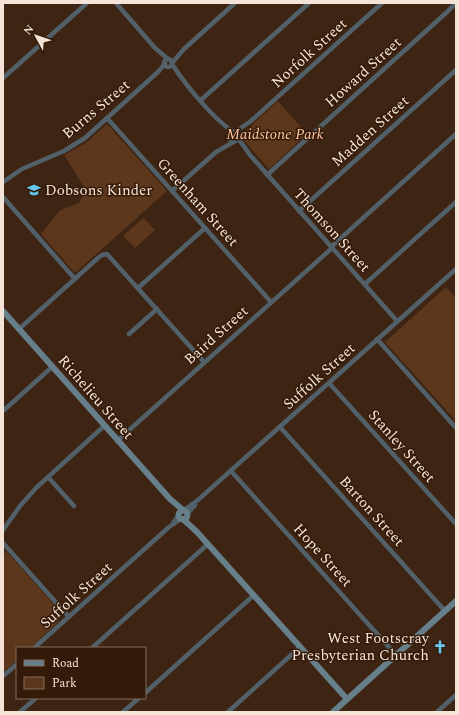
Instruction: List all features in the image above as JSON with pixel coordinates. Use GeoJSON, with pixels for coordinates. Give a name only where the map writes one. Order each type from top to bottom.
{"type":"FeatureCollection","features":[{"type":"Feature","properties":{"kind":"street"},"geometry":{"type":"LineString","coordinates":[[3,78],[87,3]]}},
{"type":"Feature","properties":{"kind":"street","name":"Thomson Street"},"geometry":{"type":"LineString","coordinates":[[116,3],[397,321]]}},
{"type":"Feature","properties":{"kind":"street","name":"Burns Street"},"geometry":{"type":"LineString","coordinates":[[3,182],[28,165],[70,147],[84,138],[235,3]]}},
{"type":"Feature","properties":{"kind":"street"},"geometry":{"type":"LineString","coordinates":[[201,100],[309,3]]}},
{"type":"Feature","properties":{"kind":"street","name":"Norfolk Street"},"geometry":{"type":"LineString","coordinates":[[172,191],[382,3]]}},
{"type":"Feature","properties":{"kind":"street","name":"Howard Street"},"geometry":{"type":"LineString","coordinates":[[267,175],[442,18],[456,3]]}},
{"type":"Feature","properties":{"kind":"street","name":"Madden Street"},"geometry":{"type":"LineString","coordinates":[[299,211],[456,70]]}},
{"type":"Feature","properties":{"kind":"street","name":"Greenham Street"},"geometry":{"type":"LineString","coordinates":[[107,118],[271,302]]}},
{"type":"Feature","properties":{"kind":"street","name":"Baird Street"},"geometry":{"type":"LineString","coordinates":[[117,441],[456,134]]}},
{"type":"Feature","properties":{"kind":"street"},"geometry":{"type":"LineString","coordinates":[[3,197],[75,279]]}},
{"type":"Feature","properties":{"kind":"street"},"geometry":{"type":"LineString","coordinates":[[365,284],[456,202]]}},
{"type":"Feature","properties":{"kind":"street"},"geometry":{"type":"LineString","coordinates":[[138,288],[205,228]]}},
{"type":"Feature","properties":{"kind":"street"},"geometry":{"type":"LineString","coordinates":[[19,329],[104,254],[109,256],[204,362]]}},
{"type":"Feature","properties":{"kind":"street","name":"Suffolk Street"},"geometry":{"type":"LineString","coordinates":[[35,647],[456,269]]}},
{"type":"Feature","properties":{"kind":"street"},"geometry":{"type":"LineString","coordinates":[[129,334],[157,310]]}},
{"type":"Feature","properties":{"kind":"street","name":"Richelieu Street"},"geometry":{"type":"LineString","coordinates":[[3,311],[170,499],[197,532],[347,699]]}},
{"type":"Feature","properties":{"kind":"street"},"geometry":{"type":"LineString","coordinates":[[378,339],[456,428]]}},
{"type":"Feature","properties":{"kind":"street"},"geometry":{"type":"LineString","coordinates":[[3,411],[52,367]]}},
{"type":"Feature","properties":{"kind":"street","name":"Stanley Street"},"geometry":{"type":"LineString","coordinates":[[329,383],[456,524]]}},
{"type":"Feature","properties":{"kind":"street"},"geometry":{"type":"LineString","coordinates":[[3,530],[27,498],[104,426]]}},
{"type":"Feature","properties":{"kind":"street","name":"Barton Street"},"geometry":{"type":"LineString","coordinates":[[280,427],[445,611]]}},
{"type":"Feature","properties":{"kind":"street","name":"Hope Street"},"geometry":{"type":"LineString","coordinates":[[231,471],[396,655]]}},
{"type":"Feature","properties":{"kind":"street"},"geometry":{"type":"LineString","coordinates":[[48,477],[74,506]]}},
{"type":"Feature","properties":{"kind":"street"},"geometry":{"type":"LineString","coordinates":[[3,543],[69,617]]}},
{"type":"Feature","properties":{"kind":"street"},"geometry":{"type":"LineString","coordinates":[[93,647],[208,544]]}},
{"type":"Feature","properties":{"kind":"street"},"geometry":{"type":"LineString","coordinates":[[146,692],[254,595]]}},
{"type":"Feature","properties":{"kind":"street"},"geometry":{"type":"LineString","coordinates":[[332,712],[456,602]]}},
{"type":"Feature","properties":{"kind":"street"},"geometry":{"type":"LineString","coordinates":[[228,712],[300,647]]}},
{"type":"Feature","properties":{"kind":"street"},"geometry":{"type":"LineString","coordinates":[[3,676],[16,665]]}},
{"type":"Feature","properties":{"kind":"street"},"geometry":{"type":"LineString","coordinates":[[437,712],[456,695]]}},
{"type":"Feature","properties":{"kind":"street"},"geometry":{"type":"LineString","coordinates":[[20,712],[35,699]]}},
{"type":"Feature","properties":{"kind":"street"},"geometry":{"type":"LineString","coordinates":[[124,712],[138,699]]}},
{"type":"Feature","properties":{"kind":"green space","name":"Maidstone Park"},"geometry":{"type":"Polygon","coordinates":[[[278,101],[307,134],[269,169],[240,136],[278,101]]]}},
{"type":"Feature","properties":{"kind":"green space"},"geometry":{"type":"Polygon","coordinates":[[[107,124],[167,191],[75,273],[41,234],[59,211],[79,203],[86,190],[64,155],[86,143],[107,124]]]}},
{"type":"Feature","properties":{"kind":"green space"},"geometry":{"type":"Polygon","coordinates":[[[143,218],[155,230],[135,248],[123,236],[143,218]]]}},
{"type":"Feature","properties":{"kind":"green space"},"geometry":{"type":"Polygon","coordinates":[[[446,287],[456,298],[456,421],[385,342],[446,287]]]}},
{"type":"Feature","properties":{"kind":"green space"},"geometry":{"type":"Polygon","coordinates":[[[7,552],[58,609],[58,622],[31,647],[16,647],[16,661],[3,672],[3,553],[7,552]]]}},
{"type":"Feature","properties":{"kind":"place","name":"Dobsons Kinder"},"geometry":{"type":"Point","coordinates":[34,190]}},
{"type":"Feature","properties":{"kind":"place","name":"West Footscray Presbyterian Church"},"geometry":{"type":"Point","coordinates":[440,647]}}]}
